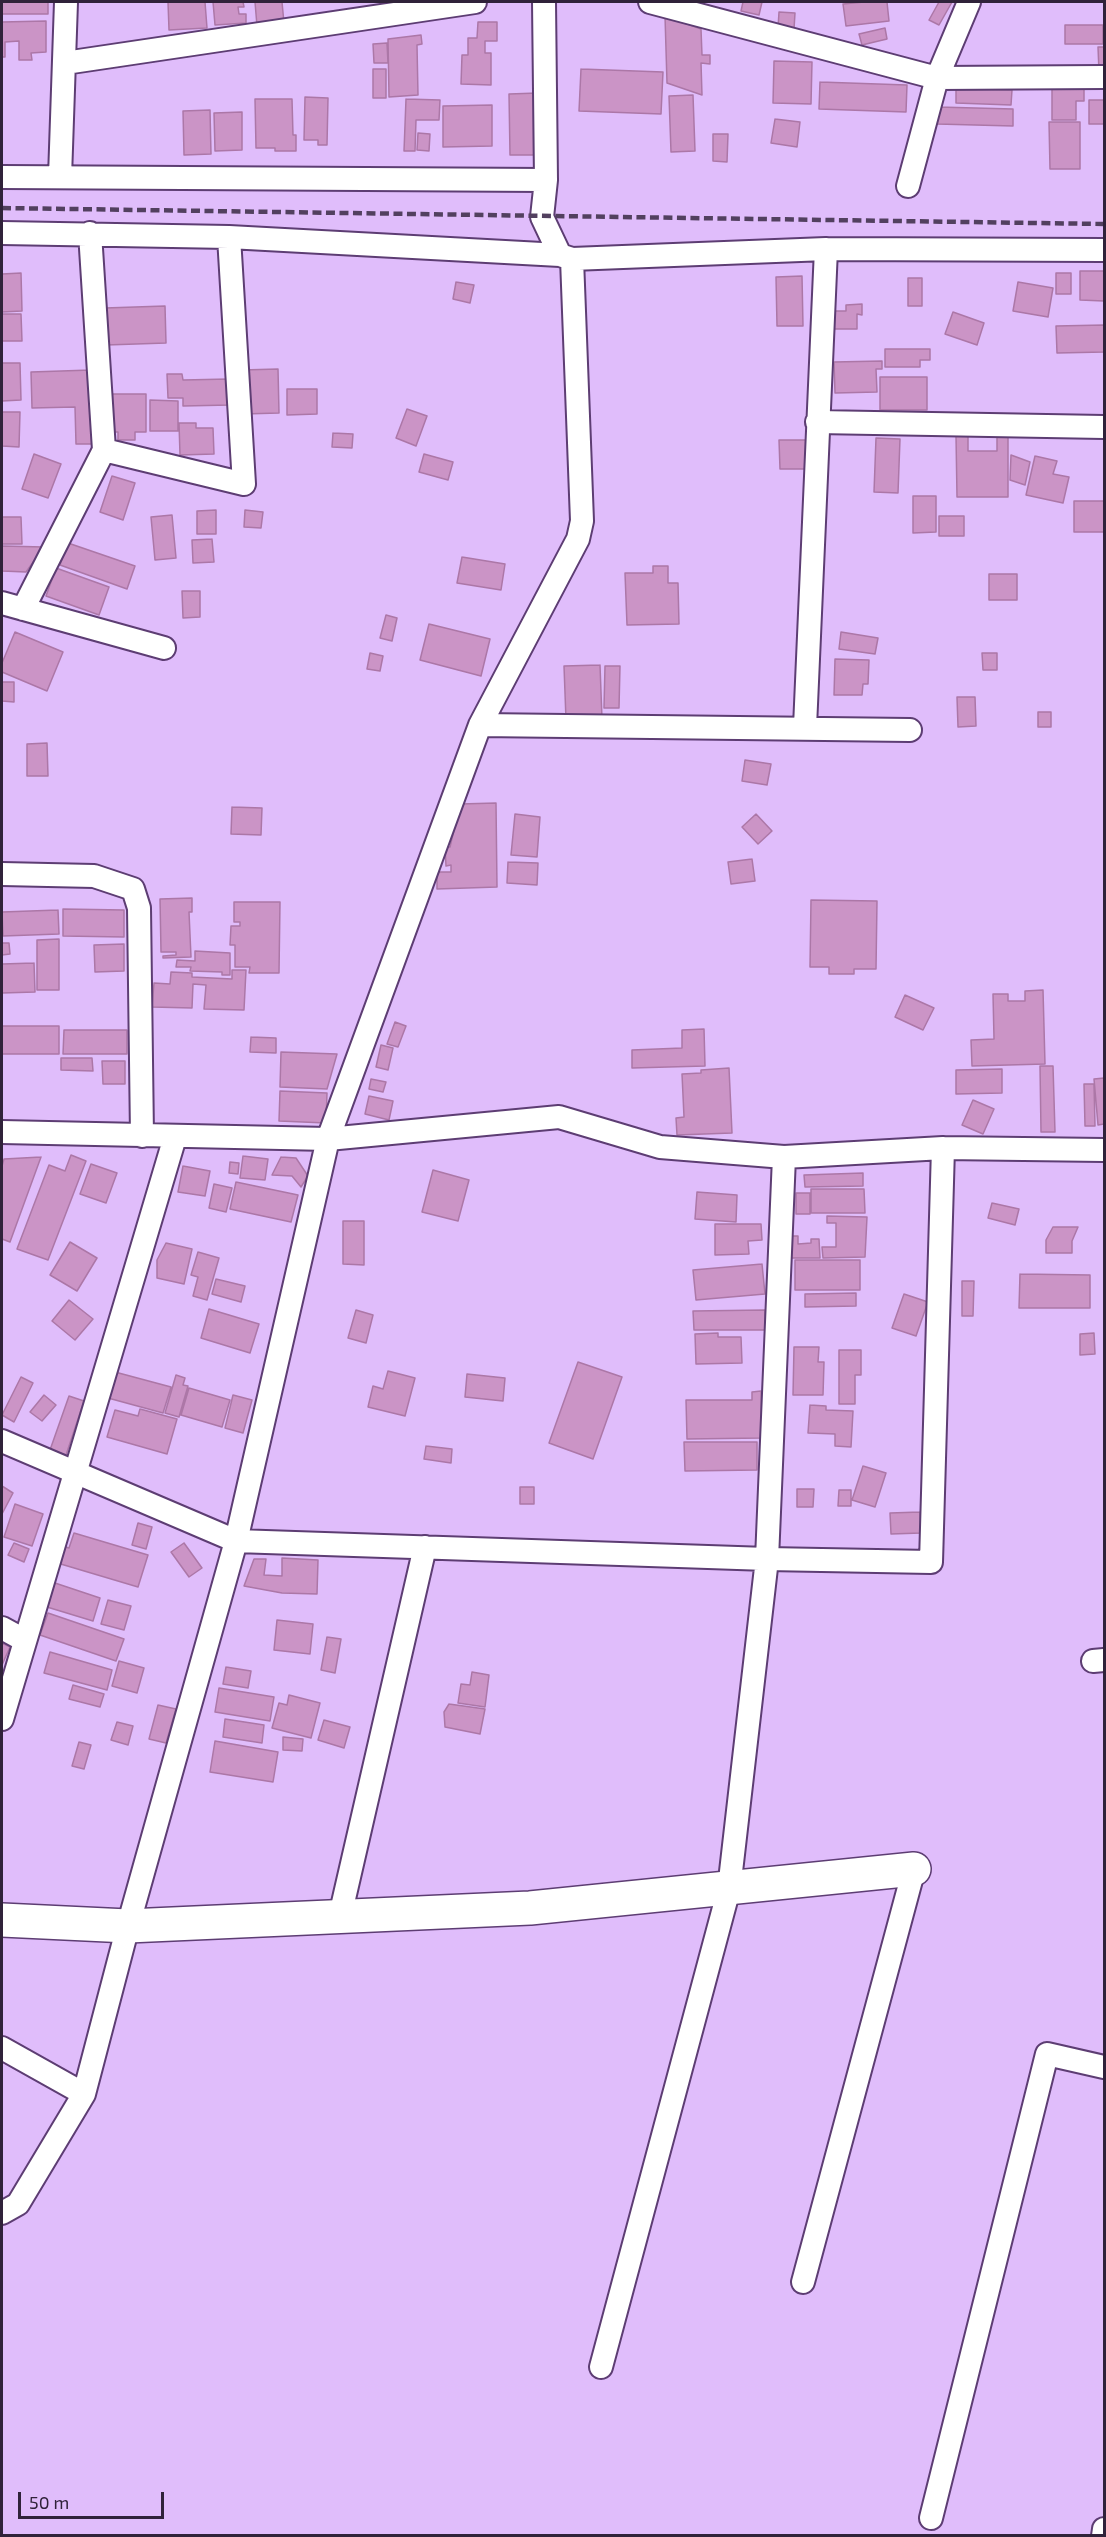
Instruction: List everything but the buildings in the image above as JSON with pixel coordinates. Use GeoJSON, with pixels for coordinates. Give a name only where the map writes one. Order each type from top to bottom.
{"type":"FeatureCollection","features":[{"type":"Feature","properties":{"kind":"street"},"geometry":{"type":"LineString","coordinates":[[60,177],[66,2]]}},
{"type":"Feature","properties":{"kind":"street"},"geometry":{"type":"LineString","coordinates":[[65,63],[474,2]]}},
{"type":"Feature","properties":{"kind":"street"},"geometry":{"type":"LineString","coordinates":[[2,2213],[18,2204],[84,2094],[128,1926],[236,1541],[328,1139],[480,725],[572,552],[582,521],[566,257],[542,217],[546,180],[544,2]]}},
{"type":"Feature","properties":{"kind":"street"},"geometry":{"type":"LineString","coordinates":[[651,2],[937,78],[1104,77]]}},
{"type":"Feature","properties":{"kind":"street"},"geometry":{"type":"LineString","coordinates":[[908,186],[937,78],[969,2]]}},
{"type":"Feature","properties":{"kind":"street"},"geometry":{"type":"LineString","coordinates":[[2,177],[546,180]]}},
{"type":"Feature","properties":{"kind":"street"},"geometry":{"type":"LineString","coordinates":[[2,233],[229,237],[566,257],[826,249],[1104,250]]}},
{"type":"Feature","properties":{"kind":"street"},"geometry":{"type":"LineString","coordinates":[[90,233],[104,450],[12,606],[164,648]]}},
{"type":"Feature","properties":{"kind":"street"},"geometry":{"type":"LineString","coordinates":[[104,450],[244,484],[229,237]]}},
{"type":"Feature","properties":{"kind":"street"},"geometry":{"type":"LineString","coordinates":[[805,727],[826,249]]}},
{"type":"Feature","properties":{"kind":"street"},"geometry":{"type":"LineString","coordinates":[[817,422],[1104,427]]}},
{"type":"Feature","properties":{"kind":"street"},"geometry":{"type":"LineString","coordinates":[[480,725],[910,730]]}},
{"type":"Feature","properties":{"kind":"street"},"geometry":{"type":"LineString","coordinates":[[2,874],[94,876],[133,889],[139,908],[142,1137]]}},
{"type":"Feature","properties":{"kind":"street"},"geometry":{"type":"LineString","coordinates":[[2,1132],[142,1137],[328,1139],[559,1117],[660,1147],[784,1157],[943,1148],[1104,1150]]}},
{"type":"Feature","properties":{"kind":"street"},"geometry":{"type":"LineString","coordinates":[[2,1719],[175,1137]]}},
{"type":"Feature","properties":{"kind":"street"},"geometry":{"type":"LineString","coordinates":[[2,1440],[236,1541],[767,1559],[931,1562],[943,1148]]}},
{"type":"Feature","properties":{"kind":"street"},"geometry":{"type":"LineString","coordinates":[[601,2367],[729,1889],[767,1559],[784,1157]]}},
{"type":"Feature","properties":{"kind":"street"},"geometry":{"type":"LineString","coordinates":[[340,1916],[425,1547]]}},
{"type":"Feature","properties":{"kind":"street"},"geometry":{"type":"LineString","coordinates":[[2,1628],[24,1640]]}},
{"type":"Feature","properties":{"kind":"street"},"geometry":{"type":"LineString","coordinates":[[2,1920],[128,1926],[530,1908],[914,1869],[803,2282]]}},
{"type":"Feature","properties":{"kind":"street"},"geometry":{"type":"LineString","coordinates":[[2,2048],[84,2094]]}},
{"type":"Feature","properties":{"kind":"street"},"geometry":{"type":"LineString","coordinates":[[931,2518],[1047,2054],[1104,2067]]}},
{"type":"Feature","properties":{"kind":"street"},"geometry":{"type":"LineString","coordinates":[[1103,2535],[1104,2529]]}},
{"type":"Feature","properties":{"kind":"railway"},"geometry":{"type":"LineString","coordinates":[[2,208],[1104,224]]}}]}
